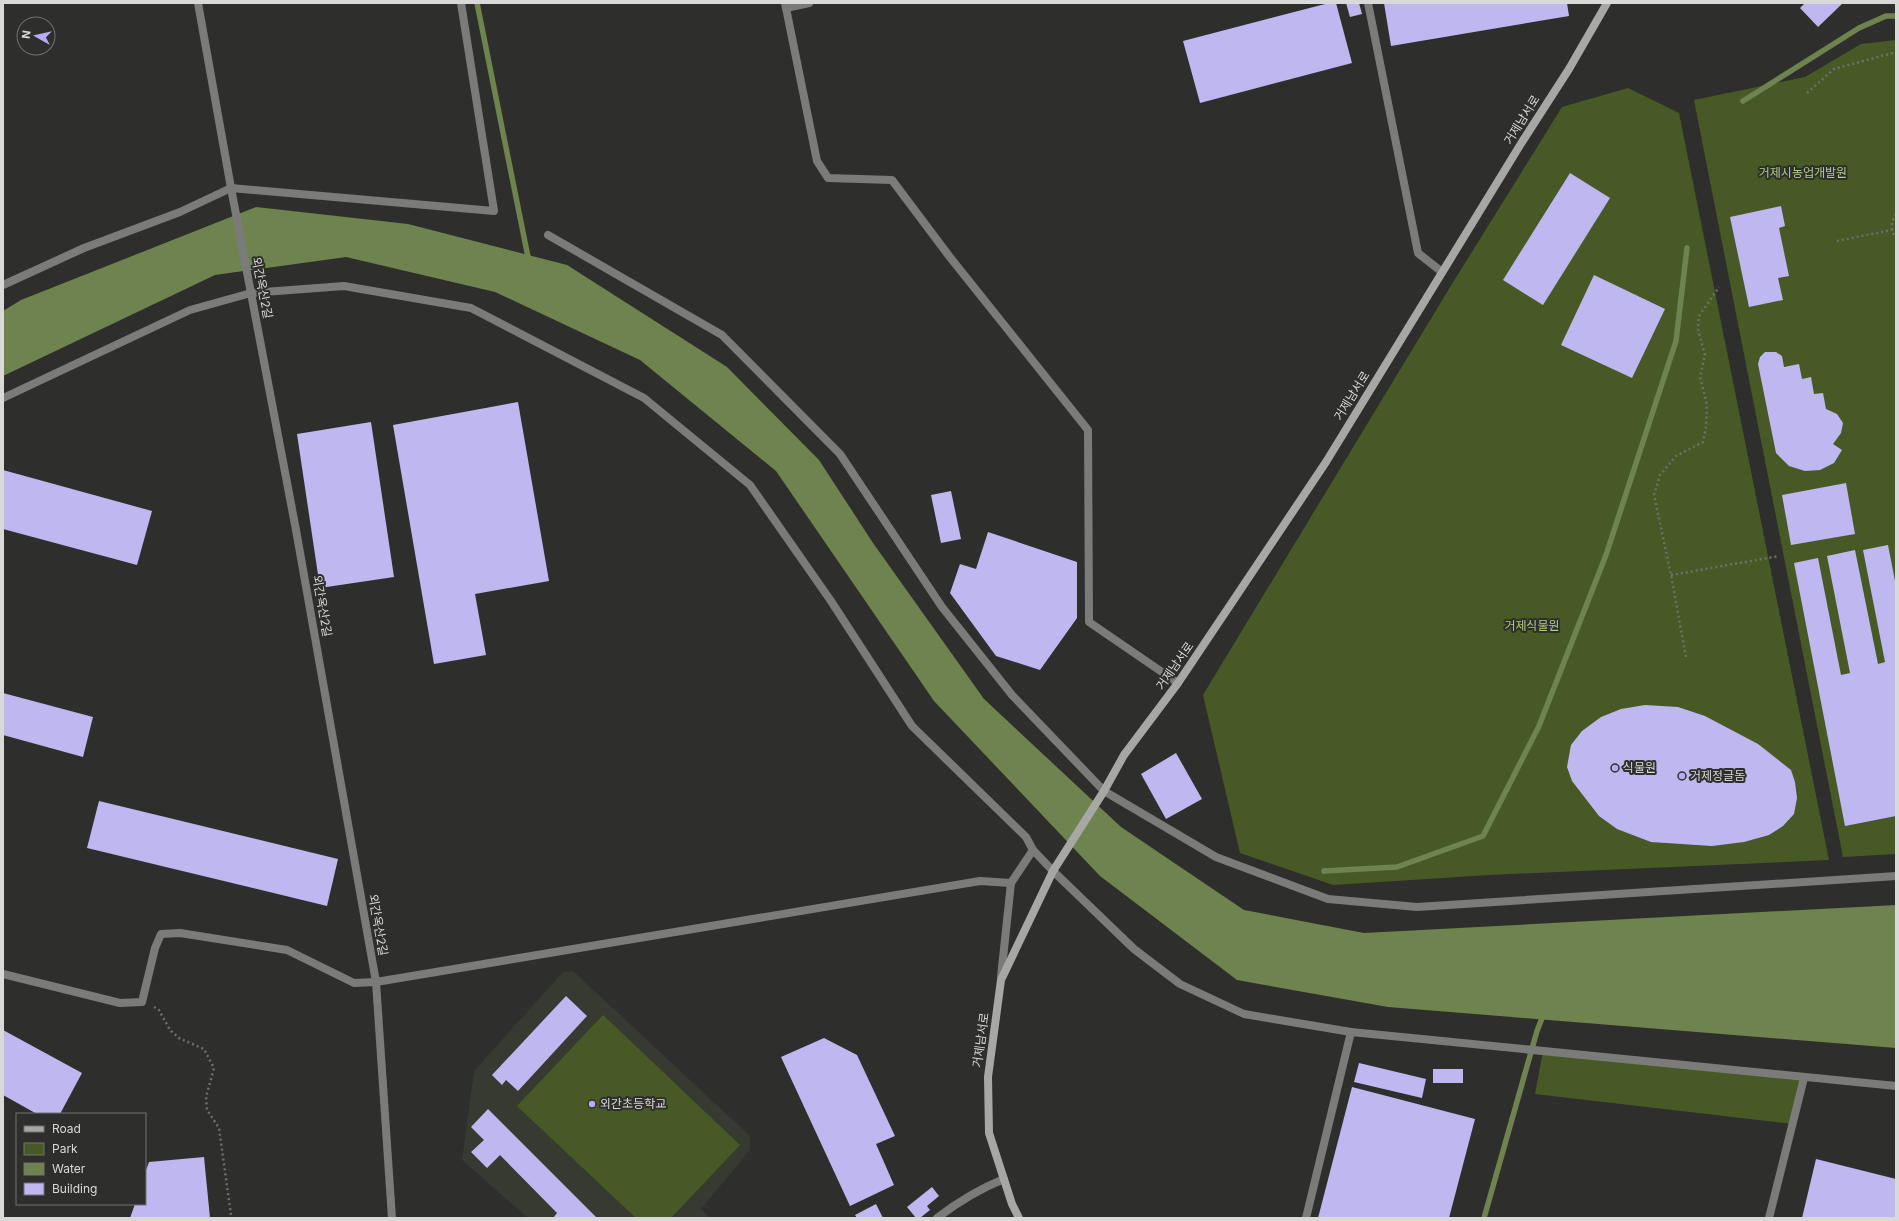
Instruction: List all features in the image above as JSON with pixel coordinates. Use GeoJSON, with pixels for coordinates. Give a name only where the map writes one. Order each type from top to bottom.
{"type":"FeatureCollection","features":[{"type":"Feature","properties":{"kind":"main road","name":"거제남서로"},"geometry":{"type":"LineString","coordinates":[[1019,1218],[1012,1204],[989,1133],[988,1077],[1001,980],[1053,871],[1104,791],[1124,755],[1178,683],[1326,462],[1442,272],[1569,69],[1607,3]]}},
{"type":"Feature","properties":{"kind":"street","name":"외간옥산2길"},"geometry":{"type":"LineString","coordinates":[[198,3],[231,188],[296,530],[376,982],[392,1218]]}},
{"type":"Feature","properties":{"kind":"street"},"geometry":{"type":"LineString","coordinates":[[3,285],[84,248],[180,212],[231,188],[494,211],[461,3]]}},
{"type":"Feature","properties":{"kind":"street"},"geometry":{"type":"LineString","coordinates":[[809,3],[785,5],[817,161],[828,178],[892,180],[949,256],[1088,430],[1089,622],[1178,683]]}},
{"type":"Feature","properties":{"kind":"street"},"geometry":{"type":"LineString","coordinates":[[1368,3],[1418,253],[1442,272]]}},
{"type":"Feature","properties":{"kind":"street"},"geometry":{"type":"LineString","coordinates":[[548,235],[722,335],[840,454],[942,607],[1012,695],[1104,791],[1216,857],[1328,899],[1418,906],[1896,876]]}},
{"type":"Feature","properties":{"kind":"street"},"geometry":{"type":"LineString","coordinates":[[3,398],[190,310],[251,293],[344,286],[471,308],[644,398],[750,485],[831,601],[912,726],[1026,837],[1033,850],[1053,871],[1134,949],[1180,984],[1244,1014],[1351,1032],[1896,1086]]}},
{"type":"Feature","properties":{"kind":"street"},"geometry":{"type":"LineString","coordinates":[[1001,980],[1011,882],[1033,850]]}},
{"type":"Feature","properties":{"kind":"street"},"geometry":{"type":"LineString","coordinates":[[3,974],[120,1003],[142,1002],[155,948],[161,934],[180,933],[286,950],[354,983],[376,982],[980,881],[1011,882]]}},
{"type":"Feature","properties":{"kind":"street"},"geometry":{"type":"LineString","coordinates":[[1306,1218],[1351,1032]]}},
{"type":"Feature","properties":{"kind":"street"},"geometry":{"type":"LineString","coordinates":[[1769,1218],[1804,1078]]}},
{"type":"Feature","properties":{"kind":"street"},"geometry":{"type":"LineString","coordinates":[[937,1218],[956,1203],[981,1189],[1004,1179]]}},
{"type":"Feature","properties":{"kind":"path"},"geometry":{"type":"LineString","coordinates":[[1807,93],[1834,69],[1896,52]]}},
{"type":"Feature","properties":{"kind":"path"},"geometry":{"type":"LineString","coordinates":[[1896,214],[1892,224],[1892,230],[1896,238]]}},
{"type":"Feature","properties":{"kind":"path"},"geometry":{"type":"LineString","coordinates":[[1837,241],[1892,230]]}},
{"type":"Feature","properties":{"kind":"path"},"geometry":{"type":"LineString","coordinates":[[1686,657],[1654,495],[1660,474],[1676,456],[1703,442],[1706,427],[1707,405],[1700,377],[1705,355],[1698,329],[1699,316],[1719,287]]}},
{"type":"Feature","properties":{"kind":"path"},"geometry":{"type":"LineString","coordinates":[[1671,575],[1780,556]]}},
{"type":"Feature","properties":{"kind":"path"},"geometry":{"type":"LineString","coordinates":[[142,1002],[158,1010],[170,1030],[179,1038],[204,1049],[214,1068],[206,1097],[207,1110],[219,1128],[230,1215]]}},
{"type":"Feature","properties":{"kind":"shaded area","name":"외간초등학교"},"geometry":{"type":"Polygon","coordinates":[[[573,971],[750,1136],[750,1150],[701,1209],[710,1218],[528,1218],[462,1160],[474,1071],[563,972],[573,971]]]}},
{"type":"Feature","properties":{"kind":"green space","name":"거제시농업개발원"},"geometry":{"type":"Polygon","coordinates":[[[1896,40],[1896,854],[1843,857],[1694,100],[1805,77],[1861,44],[1896,40]]]}},
{"type":"Feature","properties":{"kind":"green space","name":"거제식물원"},"geometry":{"type":"Polygon","coordinates":[[[1628,88],[1679,113],[1829,860],[1489,875],[1333,885],[1240,853],[1203,695],[1452,284],[1562,107],[1628,88]]]}},
{"type":"Feature","properties":{"kind":"green space"},"geometry":{"type":"Polygon","coordinates":[[[603,1015],[740,1145],[671,1218],[636,1218],[517,1106],[603,1015]]]}},
{"type":"Feature","properties":{"kind":"green space"},"geometry":{"type":"Polygon","coordinates":[[[1543,1051],[1804,1078],[1793,1124],[1535,1094],[1543,1051]]]}},
{"type":"Feature","properties":{"kind":"water"},"geometry":{"type":"Polygon","coordinates":[[[256,207],[408,224],[567,265],[727,367],[819,460],[873,543],[984,699],[1121,827],[1244,910],[1364,933],[1896,905],[1896,1048],[1388,1007],[1237,980],[1100,876],[934,701],[776,471],[640,360],[495,292],[346,257],[215,275],[3,376],[3,311],[21,300],[256,207]]]}},
{"type":"Feature","properties":{"kind":"building"},"geometry":{"type":"Polygon","coordinates":[[[1329,3],[1336,3],[1352,63],[1200,103],[1183,41],[1329,3]]]}},
{"type":"Feature","properties":{"kind":"building"},"geometry":{"type":"Polygon","coordinates":[[[1346,3],[1359,3],[1362,14],[1350,17],[1346,3]]]}},
{"type":"Feature","properties":{"kind":"building"},"geometry":{"type":"Polygon","coordinates":[[[1384,3],[1567,3],[1569,16],[1391,46],[1384,3]]]}},
{"type":"Feature","properties":{"kind":"building"},"geometry":{"type":"Polygon","coordinates":[[[1805,3],[1843,3],[1818,27],[1800,8],[1805,3]]]}},
{"type":"Feature","properties":{"kind":"building"},"geometry":{"type":"Polygon","coordinates":[[[1570,173],[1610,198],[1543,305],[1503,280],[1570,173]]]}},
{"type":"Feature","properties":{"kind":"building"},"geometry":{"type":"Polygon","coordinates":[[[1781,206],[1785,226],[1779,228],[1789,276],[1778,278],[1783,300],[1749,307],[1730,217],[1781,206]]]}},
{"type":"Feature","properties":{"kind":"building"},"geometry":{"type":"Polygon","coordinates":[[[1594,275],[1665,309],[1632,378],[1561,345],[1594,275]]]}},
{"type":"Feature","properties":{"kind":"building"},"geometry":{"type":"Polygon","coordinates":[[[1765,352],[1776,352],[1782,356],[1784,367],[1799,364],[1802,379],[1811,377],[1814,394],[1823,393],[1826,409],[1837,414],[1843,423],[1841,433],[1833,444],[1842,450],[1834,463],[1820,470],[1805,471],[1789,466],[1776,453],[1758,364],[1760,357],[1765,352]]]}},
{"type":"Feature","properties":{"kind":"building"},"geometry":{"type":"Polygon","coordinates":[[[518,402],[549,581],[475,594],[486,655],[434,664],[393,425],[518,402]]]}},
{"type":"Feature","properties":{"kind":"building"},"geometry":{"type":"Polygon","coordinates":[[[371,422],[394,577],[320,588],[297,434],[371,422]]]}},
{"type":"Feature","properties":{"kind":"building"},"geometry":{"type":"Polygon","coordinates":[[[3,470],[152,511],[137,565],[3,529],[3,470]]]}},
{"type":"Feature","properties":{"kind":"building"},"geometry":{"type":"Polygon","coordinates":[[[1846,483],[1855,534],[1791,545],[1782,495],[1846,483]]]}},
{"type":"Feature","properties":{"kind":"building"},"geometry":{"type":"Polygon","coordinates":[[[951,491],[961,539],[941,543],[931,495],[951,491]]]}},
{"type":"Feature","properties":{"kind":"building"},"geometry":{"type":"Polygon","coordinates":[[[988,532],[1077,562],[1077,618],[1040,670],[996,656],[950,593],[960,564],[976,569],[988,532]]]}},
{"type":"Feature","properties":{"kind":"building"},"geometry":{"type":"Polygon","coordinates":[[[1888,545],[1896,586],[1896,816],[1845,826],[1794,563],[1818,558],[1841,675],[1850,673],[1827,556],[1855,550],[1878,664],[1885,662],[1863,550],[1888,545]]]}},
{"type":"Feature","properties":{"kind":"building"},"geometry":{"type":"Polygon","coordinates":[[[3,693],[93,717],[83,757],[3,735],[3,693]]]}},
{"type":"Feature","properties":{"kind":"building","name":"거제정글돔"},"geometry":{"type":"Polygon","coordinates":[[[1645,705],[1678,707],[1705,716],[1758,744],[1791,770],[1795,782],[1797,798],[1794,814],[1783,826],[1769,835],[1744,842],[1712,846],[1651,842],[1617,829],[1599,816],[1572,781],[1567,767],[1571,745],[1582,731],[1601,717],[1621,709],[1645,705]]]}},
{"type":"Feature","properties":{"kind":"building"},"geometry":{"type":"Polygon","coordinates":[[[1176,753],[1202,799],[1166,819],[1141,774],[1176,753]]]}},
{"type":"Feature","properties":{"kind":"building"},"geometry":{"type":"Polygon","coordinates":[[[99,801],[338,859],[327,906],[87,848],[99,801]]]}},
{"type":"Feature","properties":{"kind":"building"},"geometry":{"type":"Polygon","coordinates":[[[566,996],[587,1016],[518,1091],[506,1080],[502,1085],[492,1075],[566,996]]]}},
{"type":"Feature","properties":{"kind":"building"},"geometry":{"type":"Polygon","coordinates":[[[3,1030],[82,1073],[61,1113],[35,1113],[3,1095],[3,1030]]]}},
{"type":"Feature","properties":{"kind":"building"},"geometry":{"type":"Polygon","coordinates":[[[824,1038],[857,1055],[895,1136],[876,1144],[894,1185],[850,1206],[781,1057],[824,1038]]]}},
{"type":"Feature","properties":{"kind":"building"},"geometry":{"type":"Polygon","coordinates":[[[1359,1063],[1426,1079],[1422,1098],[1354,1082],[1359,1063]]]}},
{"type":"Feature","properties":{"kind":"building"},"geometry":{"type":"Polygon","coordinates":[[[1433,1069],[1463,1069],[1463,1083],[1433,1083],[1433,1069]]]}},
{"type":"Feature","properties":{"kind":"building"},"geometry":{"type":"Polygon","coordinates":[[[1352,1087],[1475,1119],[1449,1218],[1318,1218],[1352,1087]]]}},
{"type":"Feature","properties":{"kind":"building"},"geometry":{"type":"Polygon","coordinates":[[[488,1109],[597,1218],[553,1218],[557,1213],[500,1155],[487,1168],[471,1152],[484,1140],[471,1127],[488,1109]]]}},
{"type":"Feature","properties":{"kind":"building"},"geometry":{"type":"Polygon","coordinates":[[[204,1157],[210,1218],[130,1218],[135,1205],[146,1205],[146,1170],[149,1162],[204,1157]]]}},
{"type":"Feature","properties":{"kind":"building"},"geometry":{"type":"Polygon","coordinates":[[[1816,1159],[1896,1179],[1896,1218],[1802,1218],[1816,1159]]]}},
{"type":"Feature","properties":{"kind":"building"},"geometry":{"type":"Polygon","coordinates":[[[932,1187],[939,1196],[927,1206],[930,1210],[920,1218],[916,1218],[907,1207],[932,1187]]]}},
{"type":"Feature","properties":{"kind":"building"},"geometry":{"type":"Polygon","coordinates":[[[876,1204],[883,1218],[857,1218],[855,1215],[876,1204]]]}},
{"type":"Feature","properties":{"kind":"waterway"},"geometry":{"type":"LineString","coordinates":[[477,3],[529,262]]}},
{"type":"Feature","properties":{"kind":"waterway"},"geometry":{"type":"LineString","coordinates":[[1743,101],[1859,28],[1886,16],[1896,16]]}},
{"type":"Feature","properties":{"kind":"waterway"},"geometry":{"type":"LineString","coordinates":[[1324,871],[1397,867],[1483,836],[1539,726],[1606,555],[1676,341],[1687,248]]}},
{"type":"Feature","properties":{"kind":"waterway"},"geometry":{"type":"LineString","coordinates":[[1484,1218],[1537,1031],[1544,1013]]}},
{"type":"Feature","properties":{"kind":"place","name":"식물원"},"geometry":{"type":"Point","coordinates":[1615,768]}},
{"type":"Feature","properties":{"kind":"place","name":"거제정글돔"},"geometry":{"type":"Point","coordinates":[1682,776]}},
{"type":"Feature","properties":{"kind":"place","name":"외간초등학교"},"geometry":{"type":"Point","coordinates":[592,1104]}}]}
